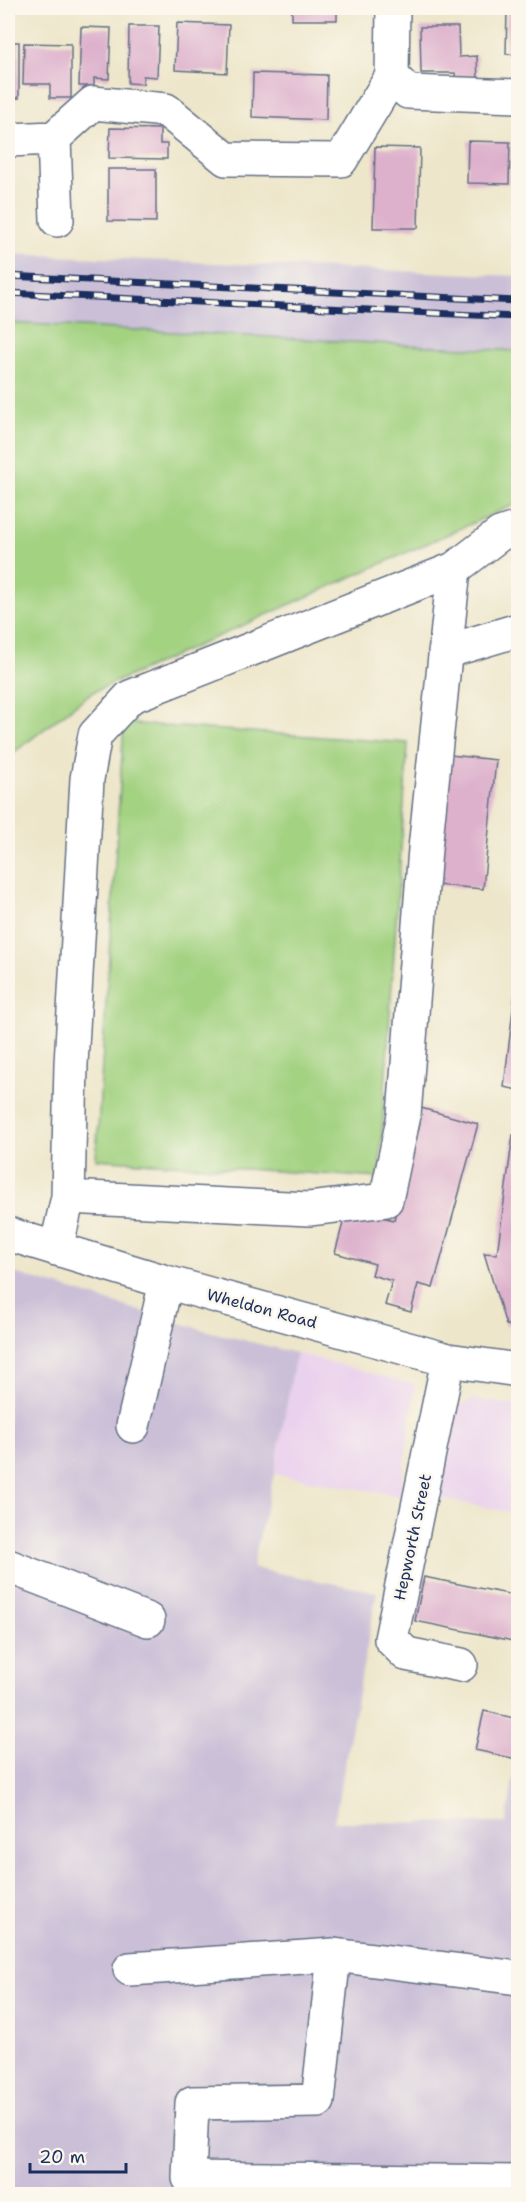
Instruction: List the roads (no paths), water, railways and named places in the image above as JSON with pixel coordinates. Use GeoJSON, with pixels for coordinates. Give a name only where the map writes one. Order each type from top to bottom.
{"type":"FeatureCollection","features":[{"type":"Feature","properties":{"kind":"street"},"geometry":{"type":"LineString","coordinates":[[8,140],[54,138],[93,103],[166,110],[226,159],[341,160],[392,76],[393,8]]}},
{"type":"Feature","properties":{"kind":"street"},"geometry":{"type":"LineString","coordinates":[[392,76],[408,92],[519,96]]}},
{"type":"Feature","properties":{"kind":"street"},"geometry":{"type":"LineString","coordinates":[[54,138],[57,220]]}},
{"type":"Feature","properties":{"kind":"street"},"geometry":{"type":"LineString","coordinates":[[56,1249],[68,1197],[71,1064],[87,779],[95,735],[130,698],[454,569],[500,534],[519,528]]}},
{"type":"Feature","properties":{"kind":"street"},"geometry":{"type":"LineString","coordinates":[[68,1197],[309,1209],[386,1200],[404,1115],[425,849],[454,569]]}},
{"type":"Feature","properties":{"kind":"street"},"geometry":{"type":"LineString","coordinates":[[445,651],[519,630]]}},
{"type":"Feature","properties":{"kind":"street","name":"Wheldon Road"},"geometry":{"type":"LineString","coordinates":[[8,1234],[166,1282],[448,1360],[519,1370]]}},
{"type":"Feature","properties":{"kind":"street"},"geometry":{"type":"LineString","coordinates":[[133,1426],[166,1282]]}},
{"type":"Feature","properties":{"kind":"street","name":"Hepworth Street"},"geometry":{"type":"LineString","coordinates":[[448,1360],[391,1639],[406,1654],[460,1665]]}},
{"type":"Feature","properties":{"kind":"street"},"geometry":{"type":"LineString","coordinates":[[8,1566],[148,1620]]}},
{"type":"Feature","properties":{"kind":"street"},"geometry":{"type":"LineString","coordinates":[[334,1955],[318,2101],[192,2103],[189,2178],[519,2182]]}},
{"type":"Feature","properties":{"kind":"street"},"geometry":{"type":"LineString","coordinates":[[130,1969],[334,1955],[519,1978]]}},
{"type":"Feature","properties":{"kind":"railway"},"geometry":{"type":"LineString","coordinates":[[8,276],[518,301]]}},
{"type":"Feature","properties":{"kind":"railway"},"geometry":{"type":"LineString","coordinates":[[8,293],[518,317]]}}]}
